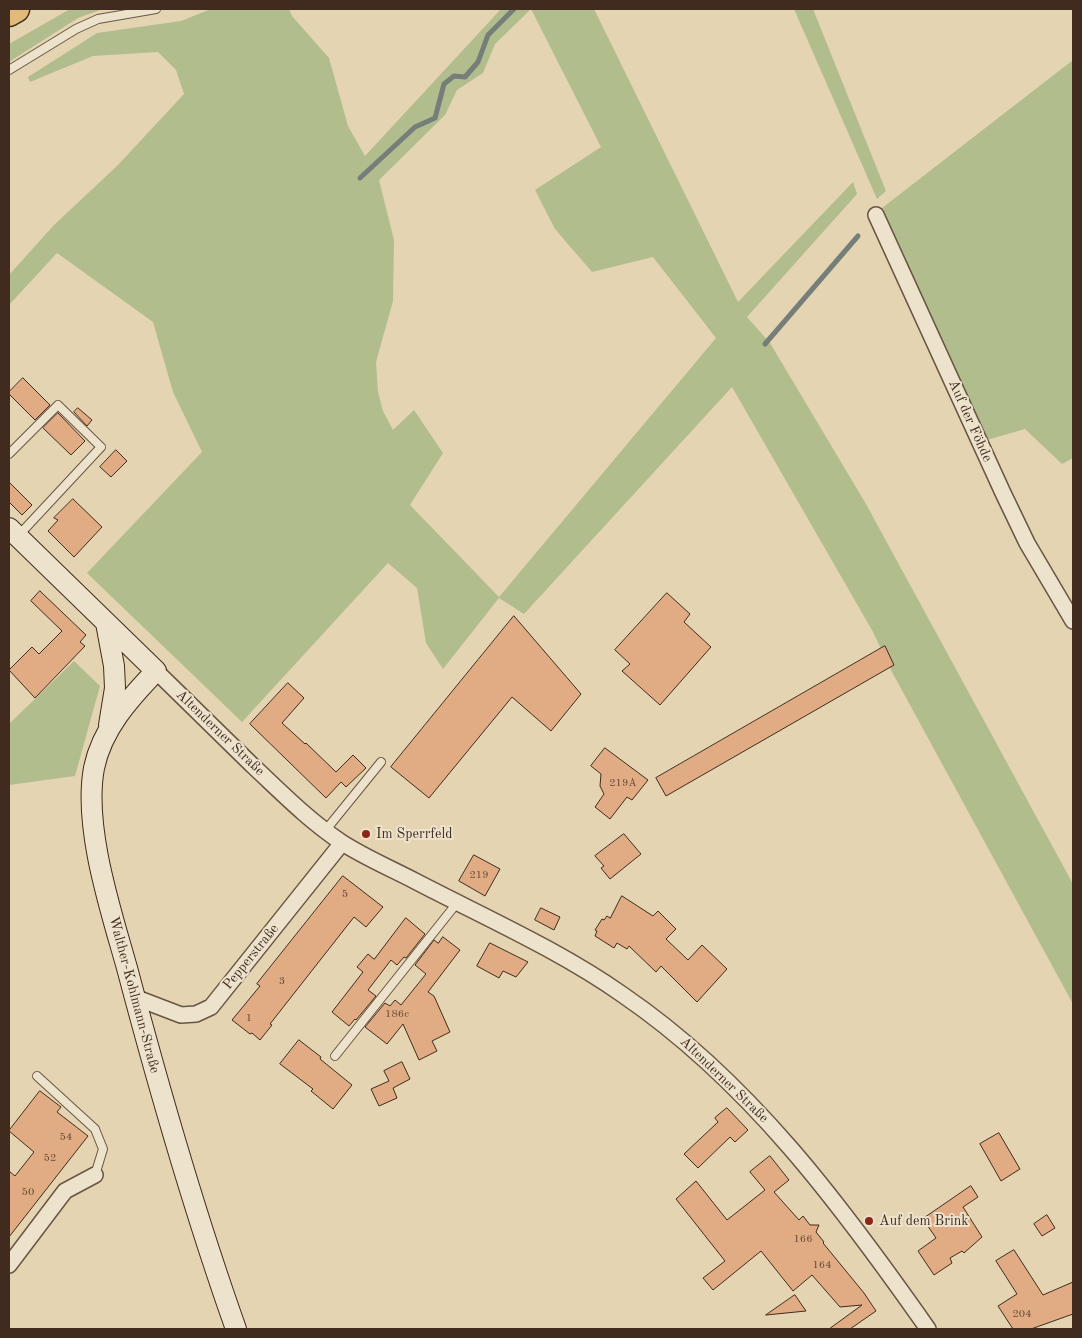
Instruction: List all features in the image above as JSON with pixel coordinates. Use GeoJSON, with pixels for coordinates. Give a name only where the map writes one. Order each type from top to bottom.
{"type":"FeatureCollection","features":[{"type":"Feature","properties":{"kind":"highway"},"geometry":{"type":"LineString","coordinates":[[9,13],[16,9]]}},
{"type":"Feature","properties":{"kind":"main road","name":"Altenderner Straße"},"geometry":{"type":"LineString","coordinates":[[13,532],[156,671]]}},
{"type":"Feature","properties":{"kind":"main road"},"geometry":{"type":"LineString","coordinates":[[106,623],[114,660],[115,688],[109,727]]}},
{"type":"Feature","properties":{"kind":"main road","name":"Walther-Kohlmann-Straße"},"geometry":{"type":"LineString","coordinates":[[156,671],[140,687],[109,727],[102,742],[94,769],[91,810],[94,836],[134,997],[171,1129],[236,1329]]}},
{"type":"Feature","properties":{"kind":"street","name":"Auf der Föhde"},"geometry":{"type":"LineString","coordinates":[[876,215],[1007,502],[1027,543],[1073,621]]}},
{"type":"Feature","properties":{"kind":"street","name":"Altenderner Straße"},"geometry":{"type":"LineString","coordinates":[[156,671],[297,809],[342,843],[574,964],[623,995],[684,1041],[731,1084],[781,1136],[818,1180],[928,1329]]}},
{"type":"Feature","properties":{"kind":"street","name":"Pepperstraße"},"geometry":{"type":"LineString","coordinates":[[134,997],[181,1015],[196,1014],[211,1007],[342,843]]}},
{"type":"Feature","properties":{"kind":"street"},"geometry":{"type":"LineString","coordinates":[[9,1265],[65,1191],[95,1175]]}},
{"type":"Feature","properties":{"kind":"lane"},"geometry":{"type":"LineString","coordinates":[[9,70],[76,29],[98,19],[156,9]]}},
{"type":"Feature","properties":{"kind":"lane"},"geometry":{"type":"LineString","coordinates":[[9,454],[58,405],[101,447],[13,532]]}},
{"type":"Feature","properties":{"kind":"lane"},"geometry":{"type":"LineString","coordinates":[[325,831],[381,762]]}},
{"type":"Feature","properties":{"kind":"lane"},"geometry":{"type":"LineString","coordinates":[[335,1056],[457,903]]}},
{"type":"Feature","properties":{"kind":"lane"},"geometry":{"type":"LineString","coordinates":[[37,1076],[95,1129],[103,1149],[95,1175]]}},
{"type":"Feature","properties":{"kind":"green space"},"geometry":{"type":"Polygon","coordinates":[[[70,9],[103,9],[78,18],[9,62],[9,44],[70,9]]]}},
{"type":"Feature","properties":{"kind":"green space"},"geometry":{"type":"Polygon","coordinates":[[[211,9],[289,9],[292,16],[329,58],[348,126],[365,156],[501,9],[531,9],[594,9],[738,302],[853,182],[857,194],[747,317],[770,343],[866,504],[1073,884],[1073,1004],[892,672],[873,632],[732,387],[524,614],[499,598],[443,669],[426,643],[417,588],[388,563],[242,722],[87,573],[202,452],[173,392],[153,322],[57,253],[9,305],[9,275],[54,225],[118,165],[184,94],[176,70],[158,52],[93,56],[30,82],[28,77],[97,33],[181,21],[211,9]],[[531,9],[495,44],[483,73],[457,90],[445,115],[379,180],[394,240],[393,301],[376,362],[378,392],[383,411],[393,430],[414,410],[443,453],[410,505],[499,597],[716,338],[653,257],[592,272],[555,229],[535,190],[601,147],[531,9]]]}},
{"type":"Feature","properties":{"kind":"green space"},"geometry":{"type":"Polygon","coordinates":[[[794,9],[813,9],[886,191],[877,199],[794,9]]]}},
{"type":"Feature","properties":{"kind":"green space"},"geometry":{"type":"Polygon","coordinates":[[[1073,60],[1073,458],[1062,464],[1025,429],[987,440],[882,208],[1073,60]]]}},
{"type":"Feature","properties":{"kind":"green space"},"geometry":{"type":"Polygon","coordinates":[[[74,661],[100,686],[75,776],[9,785],[9,724],[74,661]]]}},
{"type":"Feature","properties":{"kind":"building"},"geometry":{"type":"Polygon","coordinates":[[[23,378],[50,405],[35,420],[9,394],[23,378]]]}},
{"type":"Feature","properties":{"kind":"building"},"geometry":{"type":"Polygon","coordinates":[[[78,408],[92,420],[87,426],[74,412],[78,408]]]}},
{"type":"Feature","properties":{"kind":"building"},"geometry":{"type":"Polygon","coordinates":[[[58,413],[85,441],[71,455],[43,428],[58,413]]]}},
{"type":"Feature","properties":{"kind":"building"},"geometry":{"type":"Polygon","coordinates":[[[116,450],[127,461],[111,477],[100,467],[116,450]]]}},
{"type":"Feature","properties":{"kind":"building"},"geometry":{"type":"Polygon","coordinates":[[[9,482],[32,505],[22,515],[9,502],[9,482]]]}},
{"type":"Feature","properties":{"kind":"building"},"geometry":{"type":"Polygon","coordinates":[[[73,499],[102,527],[74,557],[48,531],[58,520],[54,518],[73,499]]]}},
{"type":"Feature","properties":{"kind":"building"},"geometry":{"type":"Polygon","coordinates":[[[40,591],[86,635],[80,642],[85,646],[35,698],[9,670],[32,647],[39,654],[62,631],[31,601],[40,591]]]}},
{"type":"Feature","properties":{"kind":"building"},"geometry":{"type":"Polygon","coordinates":[[[667,593],[690,614],[684,622],[711,647],[660,705],[622,671],[630,664],[615,650],[667,593]]]}},
{"type":"Feature","properties":{"kind":"building"},"geometry":{"type":"Polygon","coordinates":[[[514,616],[581,694],[551,731],[512,697],[429,798],[391,767],[514,616]]]}},
{"type":"Feature","properties":{"kind":"building"},"geometry":{"type":"Polygon","coordinates":[[[885,646],[894,665],[666,796],[656,778],[885,646]]]}},
{"type":"Feature","properties":{"kind":"building"},"geometry":{"type":"Polygon","coordinates":[[[288,683],[304,698],[282,723],[336,772],[353,755],[366,768],[346,787],[341,782],[326,798],[250,724],[288,683]]]}},
{"type":"Feature","properties":{"kind":"building"},"geometry":{"type":"Polygon","coordinates":[[[605,748],[648,780],[632,800],[627,797],[610,819],[595,807],[604,794],[600,786],[601,774],[591,766],[605,748]]]}},
{"type":"Feature","properties":{"kind":"building"},"geometry":{"type":"Polygon","coordinates":[[[624,834],[641,854],[610,879],[601,868],[604,866],[595,856],[624,834]]]}},
{"type":"Feature","properties":{"kind":"building"},"geometry":{"type":"Polygon","coordinates":[[[474,855],[500,869],[485,896],[459,881],[474,855]]]}},
{"type":"Feature","properties":{"kind":"building"},"geometry":{"type":"Polygon","coordinates":[[[343,876],[383,907],[366,927],[354,917],[270,1024],[272,1025],[260,1040],[232,1020],[260,986],[257,984],[343,876]]]}},
{"type":"Feature","properties":{"kind":"building"},"geometry":{"type":"Polygon","coordinates":[[[622,896],[653,916],[658,911],[676,929],[666,939],[688,960],[702,945],[727,969],[697,1002],[661,966],[656,972],[629,946],[627,949],[617,943],[614,948],[595,936],[597,931],[595,930],[602,919],[604,920],[607,916],[610,918],[622,896]]]}},
{"type":"Feature","properties":{"kind":"building"},"geometry":{"type":"Polygon","coordinates":[[[541,908],[560,917],[554,930],[535,920],[541,908]]]}},
{"type":"Feature","properties":{"kind":"building"},"geometry":{"type":"Polygon","coordinates":[[[406,918],[425,934],[406,958],[404,957],[397,965],[391,960],[368,990],[376,996],[349,1026],[332,1012],[363,972],[357,967],[368,954],[374,959],[406,918]]]}},
{"type":"Feature","properties":{"kind":"building"},"geometry":{"type":"Polygon","coordinates":[[[443,937],[460,950],[428,992],[434,996],[450,1032],[432,1041],[437,1051],[419,1060],[403,1024],[387,1044],[365,1027],[385,1003],[390,1006],[395,1000],[401,1005],[426,974],[415,965],[434,940],[438,943],[443,937]]]}},
{"type":"Feature","properties":{"kind":"building"},"geometry":{"type":"Polygon","coordinates":[[[490,943],[528,962],[516,977],[503,971],[499,978],[477,966],[490,943]]]}},
{"type":"Feature","properties":{"kind":"building"},"geometry":{"type":"Polygon","coordinates":[[[299,1040],[352,1085],[333,1109],[311,1091],[313,1089],[280,1064],[299,1040]]]}},
{"type":"Feature","properties":{"kind":"building"},"geometry":{"type":"Polygon","coordinates":[[[402,1062],[410,1079],[393,1088],[397,1098],[379,1106],[371,1089],[389,1081],[384,1071],[402,1062]]]}},
{"type":"Feature","properties":{"kind":"building"},"geometry":{"type":"Polygon","coordinates":[[[40,1091],[61,1107],[57,1112],[88,1136],[9,1237],[9,1171],[15,1176],[34,1152],[9,1131],[40,1091]]]}},
{"type":"Feature","properties":{"kind":"building"},"geometry":{"type":"Polygon","coordinates":[[[727,1108],[748,1130],[735,1142],[730,1137],[698,1168],[684,1154],[718,1122],[715,1118],[727,1108]]]}},
{"type":"Feature","properties":{"kind":"building"},"geometry":{"type":"Polygon","coordinates":[[[999,1133],[1020,1169],[1001,1181],[980,1144],[999,1133]]]}},
{"type":"Feature","properties":{"kind":"building"},"geometry":{"type":"Polygon","coordinates":[[[770,1156],[789,1180],[774,1192],[799,1220],[803,1216],[810,1225],[819,1225],[816,1232],[823,1243],[864,1293],[876,1311],[850,1329],[829,1329],[862,1305],[840,1307],[812,1275],[793,1291],[761,1251],[713,1290],[703,1278],[725,1261],[676,1199],[696,1181],[727,1220],[765,1190],[750,1172],[770,1156]]]}},
{"type":"Feature","properties":{"kind":"building"},"geometry":{"type":"Polygon","coordinates":[[[971,1186],[978,1197],[963,1207],[982,1237],[964,1253],[962,1251],[950,1258],[952,1263],[934,1275],[918,1251],[936,1238],[923,1219],[971,1186]]]}},
{"type":"Feature","properties":{"kind":"building"},"geometry":{"type":"Polygon","coordinates":[[[1047,1215],[1055,1228],[1042,1236],[1034,1224],[1047,1215]]]}},
{"type":"Feature","properties":{"kind":"building"},"geometry":{"type":"Polygon","coordinates":[[[1014,1250],[1043,1295],[1073,1282],[1073,1314],[1031,1329],[1013,1329],[998,1306],[1017,1294],[996,1261],[1014,1250]]]}},
{"type":"Feature","properties":{"kind":"building"},"geometry":{"type":"Polygon","coordinates":[[[795,1295],[806,1311],[766,1315],[795,1295]]]}},
{"type":"Feature","properties":{"kind":"waterway"},"geometry":{"type":"LineString","coordinates":[[360,178],[415,127],[435,118],[444,84],[454,76],[465,77],[478,62],[488,35],[514,9]]}},
{"type":"Feature","properties":{"kind":"waterway"},"geometry":{"type":"LineString","coordinates":[[765,344],[858,236]]}},
{"type":"Feature","properties":{"kind":"place","name":"Im Sperrfeld"},"geometry":{"type":"Point","coordinates":[366,834]}},
{"type":"Feature","properties":{"kind":"place","name":"Auf dem Brink"},"geometry":{"type":"Point","coordinates":[869,1221]}}]}
